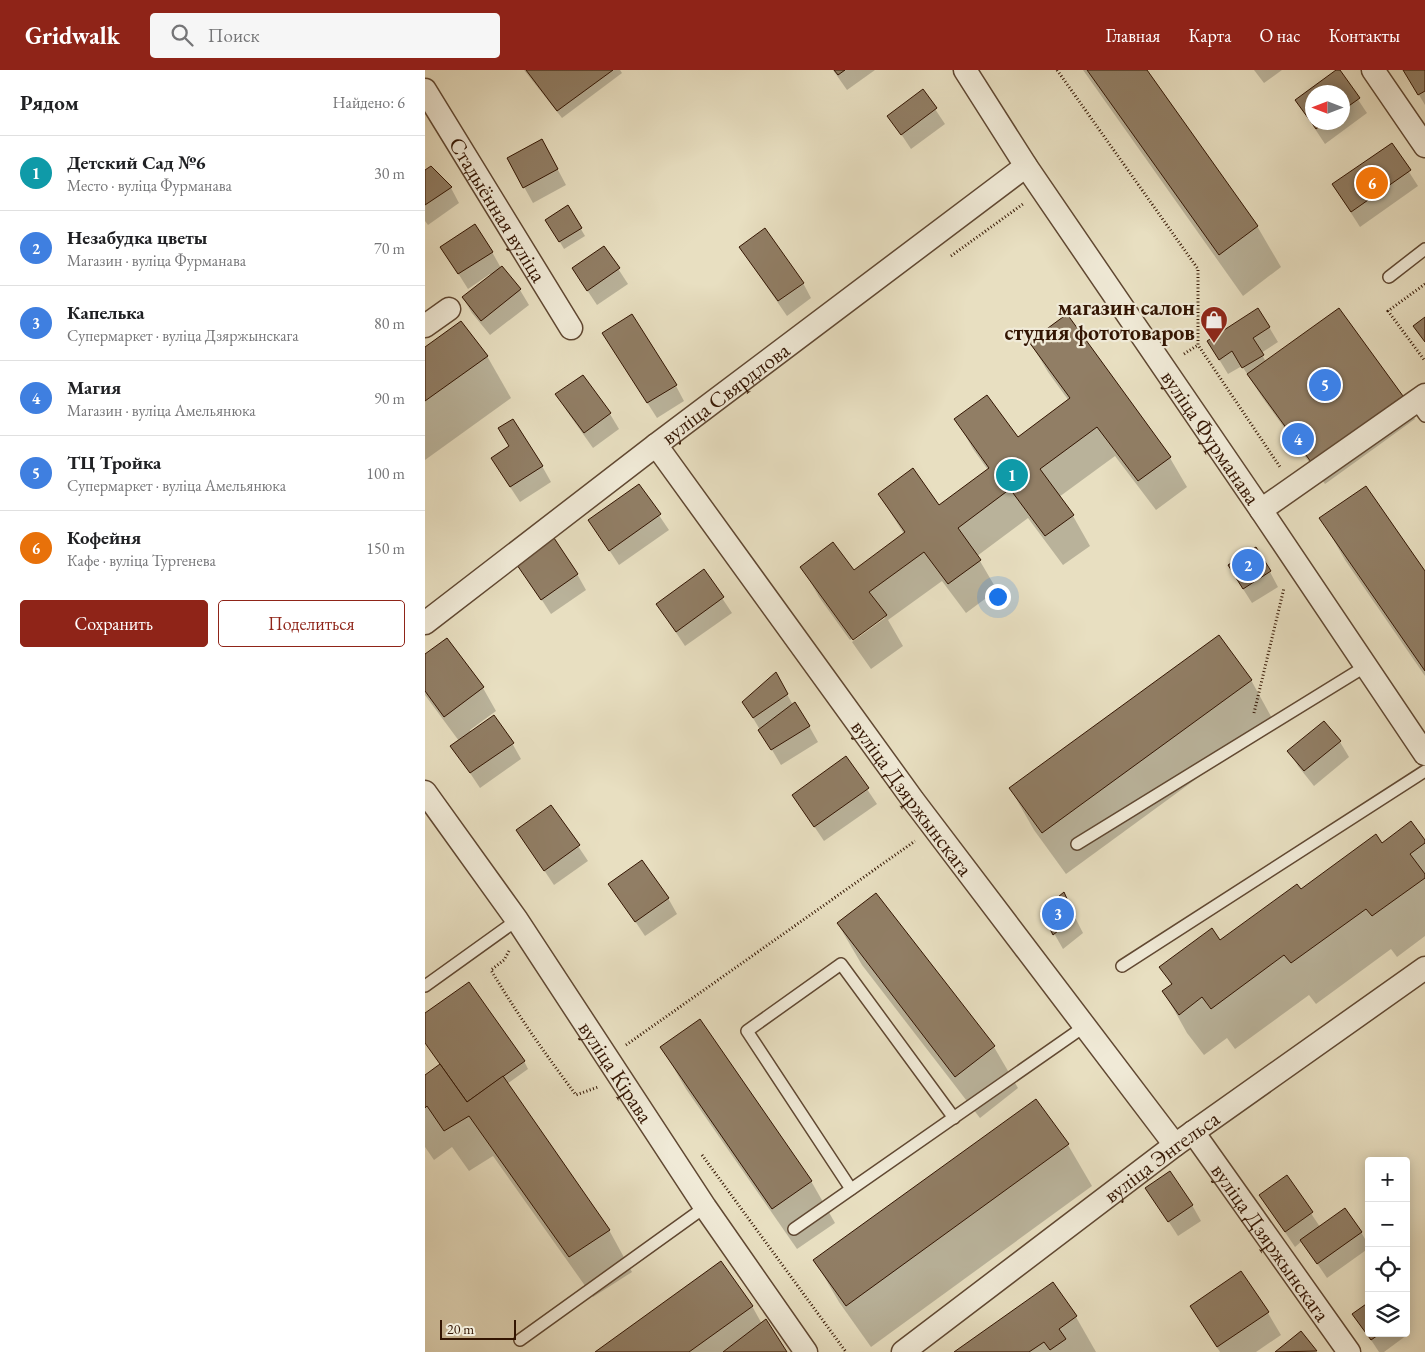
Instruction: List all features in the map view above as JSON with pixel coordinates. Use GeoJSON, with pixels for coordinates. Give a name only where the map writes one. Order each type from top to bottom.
{"type":"FeatureCollection","features":[{"type":"Feature","properties":{"kind":"street","name":"вуліца Фурманава"},"geometry":{"type":"LineString","coordinates":[[965,70],[1019,172],[1261,510],[1425,754]]}},
{"type":"Feature","properties":{"kind":"street"},"geometry":{"type":"LineString","coordinates":[[1373,70],[1425,146]]}},
{"type":"Feature","properties":{"kind":"street","name":"Стадыённая вуліца"},"geometry":{"type":"LineString","coordinates":[[425,90],[571,328]]}},
{"type":"Feature","properties":{"kind":"street","name":"вуліца Свярдлова"},"geometry":{"type":"LineString","coordinates":[[425,623],[1019,172]]}},
{"type":"Feature","properties":{"kind":"street"},"geometry":{"type":"LineString","coordinates":[[425,326],[449,309]]}},
{"type":"Feature","properties":{"kind":"street"},"geometry":{"type":"LineString","coordinates":[[1261,510],[1422,404]]}},
{"type":"Feature","properties":{"kind":"street","name":"вуліца Дзяржынскага"},"geometry":{"type":"LineString","coordinates":[[656,446],[934,827],[1085,1026],[1184,1138],[1349,1352]]}},
{"type":"Feature","properties":{"kind":"street","name":"вуліца Кірава"},"geometry":{"type":"LineString","coordinates":[[425,792],[517,920],[705,1207],[806,1352]]}},
{"type":"Feature","properties":{"kind":"street","name":"вуліца Энгельса"},"geometry":{"type":"LineString","coordinates":[[903,1352],[1184,1138],[1425,968]]}},
{"type":"Feature","properties":{"kind":"lane"},"geometry":{"type":"LineString","coordinates":[[1389,277],[1425,249]]}},
{"type":"Feature","properties":{"kind":"lane"},"geometry":{"type":"LineString","coordinates":[[1077,844],[1366,666]]}},
{"type":"Feature","properties":{"kind":"lane"},"geometry":{"type":"LineString","coordinates":[[1122,966],[1425,771]]}},
{"type":"Feature","properties":{"kind":"lane"},"geometry":{"type":"LineString","coordinates":[[425,986],[517,920]]}},
{"type":"Feature","properties":{"kind":"lane"},"geometry":{"type":"LineString","coordinates":[[851,1189],[747,1031],[841,964],[954,1118]]}},
{"type":"Feature","properties":{"kind":"lane"},"geometry":{"type":"LineString","coordinates":[[794,1229],[1085,1026]]}},
{"type":"Feature","properties":{"kind":"lane"},"geometry":{"type":"LineString","coordinates":[[520,1340],[705,1207]]}},
{"type":"Feature","properties":{"kind":"path"},"geometry":{"type":"LineString","coordinates":[[1057,70],[1198,269],[1198,345],[1294,487]]}},
{"type":"Feature","properties":{"kind":"path"},"geometry":{"type":"LineString","coordinates":[[947,259],[1028,201],[1019,172]]}},
{"type":"Feature","properties":{"kind":"path"},"geometry":{"type":"LineString","coordinates":[[1425,284],[1388,311],[1425,361]]}},
{"type":"Feature","properties":{"kind":"path"},"geometry":{"type":"LineString","coordinates":[[1247,740],[1287,579]]}},
{"type":"Feature","properties":{"kind":"path"},"geometry":{"type":"LineString","coordinates":[[624,1047],[934,827]]}},
{"type":"Feature","properties":{"kind":"building"},"geometry":{"type":"Polygon","coordinates":[[[526,70],[613,70],[557,111],[526,70]]]}},
{"type":"Feature","properties":{"kind":"building"},"geometry":{"type":"Polygon","coordinates":[[[834,70],[845,70],[838,75],[834,70]]]}},
{"type":"Feature","properties":{"kind":"building"},"geometry":{"type":"Polygon","coordinates":[[[1087,70],[1147,70],[1258,226],[1219,255],[1087,70]]]}},
{"type":"Feature","properties":{"kind":"building"},"geometry":{"type":"Polygon","coordinates":[[[1336,70],[1340,70],[1360,98],[1350,105],[1350,85],[1316,85],[1336,70]]]}},
{"type":"Feature","properties":{"kind":"building"},"geometry":{"type":"Polygon","coordinates":[[[1403,70],[1425,70],[1425,91],[1418,95],[1403,70]]]}},
{"type":"Feature","properties":{"kind":"building"},"geometry":{"type":"Polygon","coordinates":[[[923,89],[937,108],[901,135],[887,116],[923,89]]]}},
{"type":"Feature","properties":{"kind":"building"},"geometry":{"type":"Polygon","coordinates":[[[1305,93],[1305,114],[1295,100],[1305,93]]]}},
{"type":"Feature","properties":{"kind":"building"},"geometry":{"type":"Polygon","coordinates":[[[542,139],[558,169],[523,188],[507,158],[542,139]]]}},
{"type":"Feature","properties":{"kind":"building"},"geometry":{"type":"Polygon","coordinates":[[[1392,143],[1411,170],[1351,212],[1332,184],[1392,143]]]}},
{"type":"Feature","properties":{"kind":"building"},"geometry":{"type":"Polygon","coordinates":[[[431,166],[452,187],[425,205],[425,170],[431,166]]]}},
{"type":"Feature","properties":{"kind":"building"},"geometry":{"type":"Polygon","coordinates":[[[568,205],[582,228],[559,242],[545,220],[568,205]]]}},
{"type":"Feature","properties":{"kind":"building"},"geometry":{"type":"Polygon","coordinates":[[[475,224],[493,252],[458,274],[440,247],[475,224]]]}},
{"type":"Feature","properties":{"kind":"building"},"geometry":{"type":"Polygon","coordinates":[[[765,228],[804,283],[778,301],[739,247],[765,228]]]}},
{"type":"Feature","properties":{"kind":"building"},"geometry":{"type":"Polygon","coordinates":[[[604,246],[620,268],[587,291],[572,268],[604,246]]]}},
{"type":"Feature","properties":{"kind":"building"},"geometry":{"type":"Polygon","coordinates":[[[502,266],[521,289],[481,321],[462,297],[502,266]]]}},
{"type":"Feature","properties":{"kind":"building"},"geometry":{"type":"Polygon","coordinates":[[[1258,308],[1270,327],[1253,338],[1264,355],[1242,368],[1232,351],[1219,360],[1207,341],[1258,308]]]}},
{"type":"Feature","properties":{"kind":"building"},"geometry":{"type":"Polygon","coordinates":[[[1339,308],[1403,396],[1311,462],[1247,374],[1339,308]]]}},
{"type":"Feature","properties":{"kind":"building"},"geometry":{"type":"Polygon","coordinates":[[[632,314],[677,385],[647,403],[602,333],[632,314]]]}},
{"type":"Feature","properties":{"kind":"building"},"geometry":{"type":"Polygon","coordinates":[[[1067,314],[1171,457],[1138,481],[1097,427],[1040,469],[1074,515],[1045,536],[1010,489],[958,528],[981,560],[948,584],[924,552],[869,592],[887,615],[853,640],[800,567],[833,542],[854,570],[905,532],[878,494],[913,468],[939,505],[989,468],[954,419],[987,395],[1018,437],[1070,398],[1029,342],[1067,314]]]}},
{"type":"Feature","properties":{"kind":"building"},"geometry":{"type":"Polygon","coordinates":[[[1425,317],[1425,342],[1413,326],[1425,317]]]}},
{"type":"Feature","properties":{"kind":"building"},"geometry":{"type":"Polygon","coordinates":[[[461,321],[488,356],[425,401],[425,347],[461,321]]]}},
{"type":"Feature","properties":{"kind":"building"},"geometry":{"type":"Polygon","coordinates":[[[583,375],[611,413],[584,433],[555,394],[583,375]]]}},
{"type":"Feature","properties":{"kind":"building"},"geometry":{"type":"Polygon","coordinates":[[[513,419],[543,466],[510,487],[491,458],[509,446],[498,428],[513,419]]]}},
{"type":"Feature","properties":{"kind":"building"},"geometry":{"type":"Polygon","coordinates":[[[639,484],[661,514],[609,551],[588,520],[639,484]]]}},
{"type":"Feature","properties":{"kind":"building"},"geometry":{"type":"Polygon","coordinates":[[[1366,486],[1425,571],[1425,671],[1319,518],[1366,486]]]}},
{"type":"Feature","properties":{"kind":"building"},"geometry":{"type":"Polygon","coordinates":[[[554,538],[578,574],[541,600],[517,565],[554,538]]]}},
{"type":"Feature","properties":{"kind":"building"},"geometry":{"type":"Polygon","coordinates":[[[1256,547],[1271,571],[1243,589],[1228,565],[1256,547]]]}},
{"type":"Feature","properties":{"kind":"building"},"geometry":{"type":"Polygon","coordinates":[[[704,569],[724,597],[676,632],[656,604],[704,569]]]}},
{"type":"Feature","properties":{"kind":"building"},"geometry":{"type":"Polygon","coordinates":[[[1219,635],[1252,680],[1042,833],[1009,788],[1219,635]]]}},
{"type":"Feature","properties":{"kind":"building"},"geometry":{"type":"Polygon","coordinates":[[[447,638],[484,687],[444,717],[425,691],[425,654],[447,638]]]}},
{"type":"Feature","properties":{"kind":"building"},"geometry":{"type":"Polygon","coordinates":[[[776,672],[788,694],[753,718],[742,702],[776,672]]]}},
{"type":"Feature","properties":{"kind":"building"},"geometry":{"type":"Polygon","coordinates":[[[795,702],[810,726],[771,750],[758,730],[795,702]]]}},
{"type":"Feature","properties":{"kind":"building"},"geometry":{"type":"Polygon","coordinates":[[[494,715],[514,743],[470,773],[450,746],[494,715]]]}},
{"type":"Feature","properties":{"kind":"building"},"geometry":{"type":"Polygon","coordinates":[[[1324,721],[1341,741],[1304,771],[1287,751],[1324,721]]]}},
{"type":"Feature","properties":{"kind":"building"},"geometry":{"type":"Polygon","coordinates":[[[846,756],[869,788],[814,827],[792,795],[846,756]]]}},
{"type":"Feature","properties":{"kind":"building"},"geometry":{"type":"Polygon","coordinates":[[[551,805],[580,845],[544,871],[516,830],[551,805]]]}},
{"type":"Feature","properties":{"kind":"building"},"geometry":{"type":"Polygon","coordinates":[[[1411,821],[1425,840],[1425,843],[1410,854],[1425,874],[1425,878],[1372,916],[1366,909],[1291,963],[1284,955],[1211,1009],[1202,997],[1179,1015],[1162,991],[1172,984],[1159,967],[1212,928],[1220,940],[1297,884],[1301,889],[1376,834],[1382,843],[1411,821]]]}},
{"type":"Feature","properties":{"kind":"building"},"geometry":{"type":"Polygon","coordinates":[[[642,860],[669,898],[635,922],[608,884],[642,860]]]}},
{"type":"Feature","properties":{"kind":"building"},"geometry":{"type":"Polygon","coordinates":[[[1064,892],[1075,917],[1053,935],[1041,911],[1064,892]]]}},
{"type":"Feature","properties":{"kind":"building"},"geometry":{"type":"Polygon","coordinates":[[[876,893],[995,1046],[955,1077],[837,923],[876,893]]]}},
{"type":"Feature","properties":{"kind":"building"},"geometry":{"type":"Polygon","coordinates":[[[469,982],[525,1061],[467,1102],[425,1043],[425,1013],[469,982]]]}},
{"type":"Feature","properties":{"kind":"building"},"geometry":{"type":"Polygon","coordinates":[[[700,1019],[812,1181],[772,1209],[660,1047],[700,1019]]]}},
{"type":"Feature","properties":{"kind":"building"},"geometry":{"type":"Polygon","coordinates":[[[440,1064],[467,1102],[503,1076],[610,1230],[569,1257],[469,1116],[444,1131],[427,1106],[425,1108],[425,1075],[440,1064]]]}},
{"type":"Feature","properties":{"kind":"building"},"geometry":{"type":"Polygon","coordinates":[[[1036,1099],[1069,1144],[846,1306],[813,1260],[1036,1099]]]}},
{"type":"Feature","properties":{"kind":"building"},"geometry":{"type":"Polygon","coordinates":[[[1170,1171],[1193,1205],[1168,1222],[1145,1188],[1170,1171]]]}},
{"type":"Feature","properties":{"kind":"building"},"geometry":{"type":"Polygon","coordinates":[[[1287,1175],[1313,1212],[1285,1232],[1259,1195],[1287,1175]]]}},
{"type":"Feature","properties":{"kind":"building"},"geometry":{"type":"Polygon","coordinates":[[[1345,1208],[1362,1232],[1317,1264],[1300,1240],[1345,1208]]]}},
{"type":"Feature","properties":{"kind":"building"},"geometry":{"type":"Polygon","coordinates":[[[721,1261],[753,1306],[689,1352],[595,1352],[721,1261]]]}},
{"type":"Feature","properties":{"kind":"building"},"geometry":{"type":"Polygon","coordinates":[[[1241,1271],[1269,1312],[1217,1347],[1190,1306],[1241,1271]]]}},
{"type":"Feature","properties":{"kind":"building"},"geometry":{"type":"Polygon","coordinates":[[[1053,1282],[1077,1316],[1059,1329],[1066,1339],[1050,1350],[1044,1342],[1029,1352],[954,1352],[1053,1282]]]}},
{"type":"Feature","properties":{"kind":"building"},"geometry":{"type":"Polygon","coordinates":[[[1365,1305],[1365,1332],[1352,1314],[1365,1305]]]}},
{"type":"Feature","properties":{"kind":"building"},"geometry":{"type":"Polygon","coordinates":[[[766,1319],[787,1352],[723,1352],[766,1319]]]}},
{"type":"Feature","properties":{"kind":"building"},"geometry":{"type":"Polygon","coordinates":[[[1301,1331],[1317,1351],[1275,1352],[1301,1331]]]}},
{"type":"Feature","properties":{"kind":"place","name":"Кофейня"},"geometry":{"type":"Point","coordinates":[1372,183]}},
{"type":"Feature","properties":{"kind":"place","name":"магазин салон студия фототоваров"},"geometry":{"type":"Point","coordinates":[1214,344]}},
{"type":"Feature","properties":{"kind":"place","name":"ТЦ Тройка"},"geometry":{"type":"Point","coordinates":[1325,385]}},
{"type":"Feature","properties":{"kind":"place","name":"Магия"},"geometry":{"type":"Point","coordinates":[1298,439]}},
{"type":"Feature","properties":{"kind":"place","name":"Детский Сад №6"},"geometry":{"type":"Point","coordinates":[1012,475]}},
{"type":"Feature","properties":{"kind":"place","name":"Незабудка цветы"},"geometry":{"type":"Point","coordinates":[1248,565]}},
{"type":"Feature","properties":{"kind":"place","name":"Капелька"},"geometry":{"type":"Point","coordinates":[1058,914]}}]}
